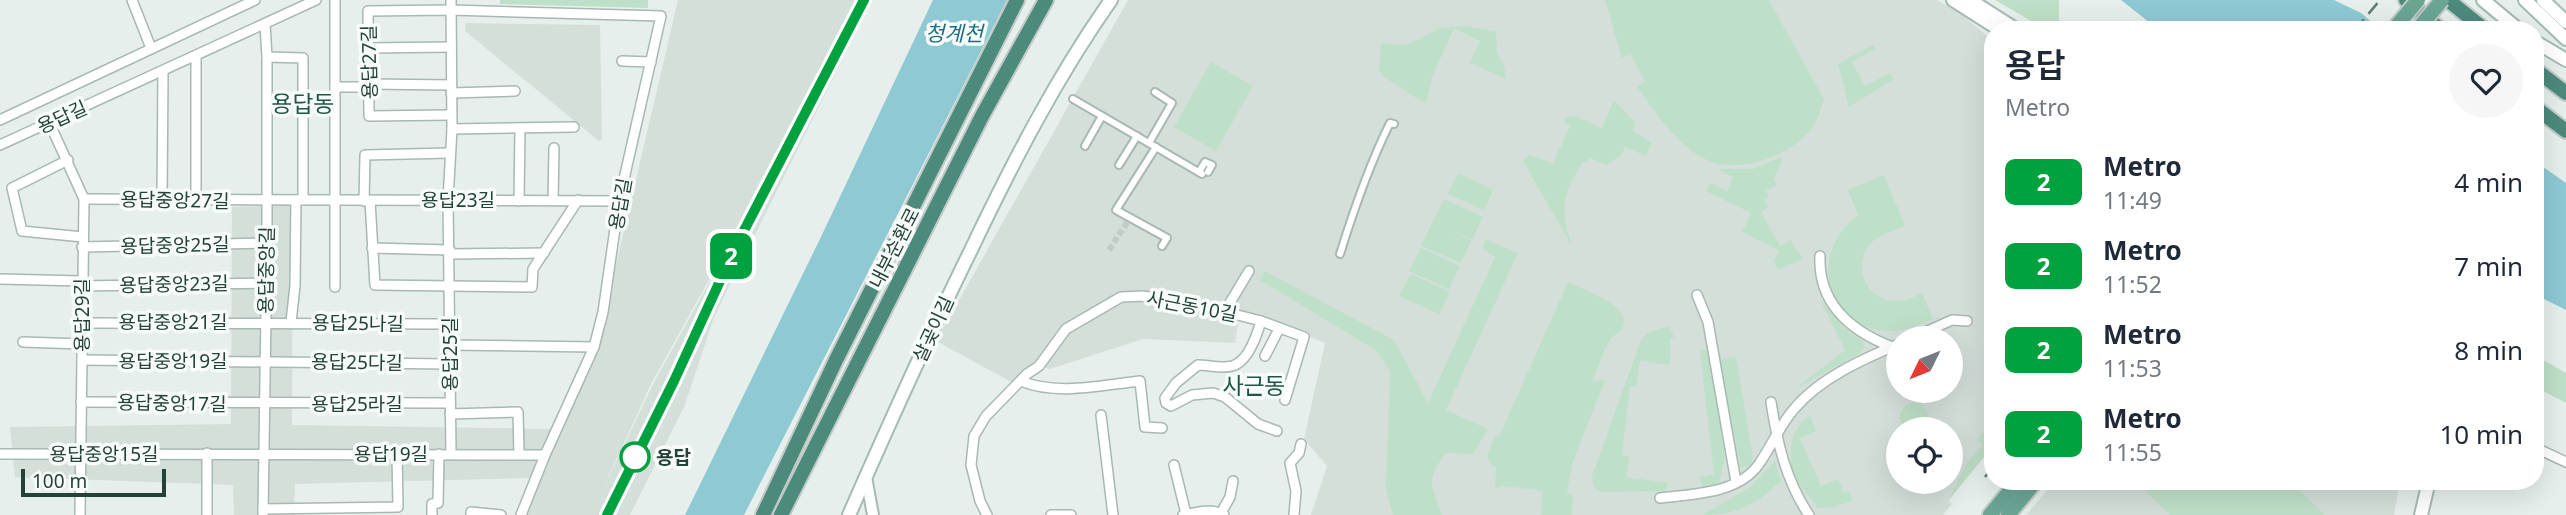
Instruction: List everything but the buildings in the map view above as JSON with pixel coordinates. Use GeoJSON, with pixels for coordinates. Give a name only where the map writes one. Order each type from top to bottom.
{"type":"FeatureCollection","features":[{"type":"Feature","properties":{"kind":"highway","name":"내부순환로"},"geometry":{"type":"LineString","coordinates":[[762,515],[836,360],[1017,0]]}},
{"type":"Feature","properties":{"kind":"highway","name":"내부순환로"},"geometry":{"type":"LineString","coordinates":[[782,515],[982,116],[1046,0]]}},
{"type":"Feature","properties":{"kind":"highway"},"geometry":{"type":"LineString","coordinates":[[2406,0],[2430,21]]}},
{"type":"Feature","properties":{"kind":"highway"},"geometry":{"type":"LineString","coordinates":[[2448,0],[2474,21]]}},
{"type":"Feature","properties":{"kind":"highway"},"geometry":{"type":"LineString","coordinates":[[2544,76],[2566,93]]}},
{"type":"Feature","properties":{"kind":"highway"},"geometry":{"type":"LineString","coordinates":[[2544,114],[2566,131]]}},
{"type":"Feature","properties":{"kind":"main road","name":"살곶이길"},"geometry":{"type":"LineString","coordinates":[[1023,146],[1031,122],[1103,0]]}},
{"type":"Feature","properties":{"kind":"main road","name":"살곶이길"},"geometry":{"type":"LineString","coordinates":[[849,515],[939,316],[1023,146],[1092,26],[1111,0]]}},
{"type":"Feature","properties":{"kind":"main road"},"geometry":{"type":"LineString","coordinates":[[1953,0],[1986,21]]}},
{"type":"Feature","properties":{"kind":"main road"},"geometry":{"type":"LineString","coordinates":[[1970,0],[2003,21]]}},
{"type":"Feature","properties":{"kind":"main road"},"geometry":{"type":"LineString","coordinates":[[2400,21],[2418,0]]}},
{"type":"Feature","properties":{"kind":"main road"},"geometry":{"type":"LineString","coordinates":[[2424,21],[2442,0]]}},
{"type":"Feature","properties":{"kind":"main road"},"geometry":{"type":"LineString","coordinates":[[2483,0],[2508,21]]}},
{"type":"Feature","properties":{"kind":"main road"},"geometry":{"type":"LineString","coordinates":[[2525,0],[2566,39]]}},
{"type":"Feature","properties":{"kind":"main road"},"geometry":{"type":"LineString","coordinates":[[2543,0],[2566,22]]}},
{"type":"Feature","properties":{"kind":"main road"},"geometry":{"type":"LineString","coordinates":[[2544,47],[2566,60]]}},
{"type":"Feature","properties":{"kind":"main road"},"geometry":{"type":"LineString","coordinates":[[1990,515],[2011,490]]}},
{"type":"Feature","properties":{"kind":"main road"},"geometry":{"type":"LineString","coordinates":[[2008,515],[2029,490]]}},
{"type":"Feature","properties":{"kind":"main road"},"geometry":{"type":"LineString","coordinates":[[2421,515],[2422,490]]}},
{"type":"Feature","properties":{"kind":"main road"},"geometry":{"type":"LineString","coordinates":[[2421,515],[2427,490]]}},
{"type":"Feature","properties":{"kind":"street"},"geometry":{"type":"LineString","coordinates":[[132,0],[151,48]]}},
{"type":"Feature","properties":{"kind":"street"},"geometry":{"type":"LineString","coordinates":[[0,120],[255,0]]}},
{"type":"Feature","properties":{"kind":"street","name":"용답길"},"geometry":{"type":"LineString","coordinates":[[0,145],[316,0]]}},
{"type":"Feature","properties":{"kind":"street"},"geometry":{"type":"LineString","coordinates":[[335,0],[335,287]]}},
{"type":"Feature","properties":{"kind":"street","name":"용답길"},"geometry":{"type":"LineString","coordinates":[[451,5],[661,16],[619,201],[603,312],[594,347],[521,515]]}},
{"type":"Feature","properties":{"kind":"street","name":"용답25길"},"geometry":{"type":"LineString","coordinates":[[451,5],[452,129],[448,201],[451,454]]}},
{"type":"Feature","properties":{"kind":"street","name":"용답27길"},"geometry":{"type":"LineString","coordinates":[[450,115],[369,116],[368,11],[451,5]]}},
{"type":"Feature","properties":{"kind":"street","name":"용답중앙길"},"geometry":{"type":"LineString","coordinates":[[263,512],[267,243],[265,24]]}},
{"type":"Feature","properties":{"kind":"street"},"geometry":{"type":"LineString","coordinates":[[368,48],[451,47]]}},
{"type":"Feature","properties":{"kind":"street"},"geometry":{"type":"LineString","coordinates":[[195,200],[196,56]]}},
{"type":"Feature","properties":{"kind":"street"},"geometry":{"type":"LineString","coordinates":[[267,57],[303,58],[300,200],[290,322]]}},
{"type":"Feature","properties":{"kind":"street"},"geometry":{"type":"LineString","coordinates":[[622,61],[651,62]]}},
{"type":"Feature","properties":{"kind":"street"},"geometry":{"type":"LineString","coordinates":[[162,199],[163,71]]}},
{"type":"Feature","properties":{"kind":"street"},"geometry":{"type":"LineString","coordinates":[[335,87],[369,85],[515,92]]}},
{"type":"Feature","properties":{"kind":"street"},"geometry":{"type":"LineString","coordinates":[[1149,143],[1172,103],[1155,92]]}},
{"type":"Feature","properties":{"kind":"street"},"geometry":{"type":"LineString","coordinates":[[1073,99],[1203,173]]}},
{"type":"Feature","properties":{"kind":"street"},"geometry":{"type":"LineString","coordinates":[[1085,146],[1102,116]]}},
{"type":"Feature","properties":{"kind":"street","name":"용답29길"},"geometry":{"type":"LineString","coordinates":[[49,122],[83,199],[80,515]]}},
{"type":"Feature","properties":{"kind":"street"},"geometry":{"type":"LineString","coordinates":[[1340,254],[1351,215],[1374,155],[1390,123],[1394,124]]}},
{"type":"Feature","properties":{"kind":"street"},"geometry":{"type":"LineString","coordinates":[[452,129],[575,127]]}},
{"type":"Feature","properties":{"kind":"street"},"geometry":{"type":"LineString","coordinates":[[519,201],[520,128]]}},
{"type":"Feature","properties":{"kind":"street"},"geometry":{"type":"LineString","coordinates":[[1119,165],[1137,136]]}},
{"type":"Feature","properties":{"kind":"street"},"geometry":{"type":"LineString","coordinates":[[1156,147],[1116,210],[1167,238],[1162,246]]}},
{"type":"Feature","properties":{"kind":"street"},"geometry":{"type":"LineString","coordinates":[[553,201],[554,148]]}},
{"type":"Feature","properties":{"kind":"street"},"geometry":{"type":"LineString","coordinates":[[450,153],[365,155],[375,285],[532,287],[533,269],[578,201]]}},
{"type":"Feature","properties":{"kind":"street"},"geometry":{"type":"LineString","coordinates":[[68,160],[12,188],[22,231],[83,237]]}},
{"type":"Feature","properties":{"kind":"street","name":"용답중앙27길"},"geometry":{"type":"LineString","coordinates":[[83,199],[267,201]]}},
{"type":"Feature","properties":{"kind":"street","name":"용답23길"},"geometry":{"type":"LineString","coordinates":[[267,201],[619,201]]}},
{"type":"Feature","properties":{"kind":"street","name":"용답중앙25길"},"geometry":{"type":"LineString","coordinates":[[82,247],[267,243]]}},
{"type":"Feature","properties":{"kind":"street"},"geometry":{"type":"LineString","coordinates":[[372,248],[544,253]]}},
{"type":"Feature","properties":{"kind":"street"},"geometry":{"type":"LineString","coordinates":[[1820,256],[1819,270],[1831,304],[1842,318],[1869,338],[1886,343]]}},
{"type":"Feature","properties":{"kind":"street"},"geometry":{"type":"LineString","coordinates":[[1224,311],[1249,271]]}},
{"type":"Feature","properties":{"kind":"street","name":"용답중앙23길"},"geometry":{"type":"LineString","coordinates":[[0,279],[81,284],[266,283]]}},
{"type":"Feature","properties":{"kind":"street"},"geometry":{"type":"LineString","coordinates":[[1697,295],[1709,322],[1737,482]]}},
{"type":"Feature","properties":{"kind":"street","name":"사근동10길"},"geometry":{"type":"LineString","coordinates":[[987,515],[971,465],[974,436],[986,416],[1050,354],[1066,329],[1121,297],[1143,296],[1224,311],[1304,337],[1285,400]]}},
{"type":"Feature","properties":{"kind":"street"},"geometry":{"type":"LineString","coordinates":[[1939,326],[1952,320],[1967,321]]}},
{"type":"Feature","properties":{"kind":"street","name":"사근동10길"},"geometry":{"type":"LineString","coordinates":[[1261,321],[1256,337],[1241,361],[1232,366],[1198,365],[1168,391],[1165,398],[1166,403],[1171,406],[1192,394],[1213,393],[1225,397],[1258,424],[1277,432]]}},
{"type":"Feature","properties":{"kind":"street","name":"용답25나길"},"geometry":{"type":"LineString","coordinates":[[265,322],[450,324]]}},
{"type":"Feature","properties":{"kind":"street","name":"용답중앙21길"},"geometry":{"type":"LineString","coordinates":[[80,323],[265,322]]}},
{"type":"Feature","properties":{"kind":"street"},"geometry":{"type":"LineString","coordinates":[[1265,356],[1279,328]]}},
{"type":"Feature","properties":{"kind":"street"},"geometry":{"type":"LineString","coordinates":[[23,342],[81,344]]}},
{"type":"Feature","properties":{"kind":"street"},"geometry":{"type":"LineString","coordinates":[[450,345],[594,347]]}},
{"type":"Feature","properties":{"kind":"street"},"geometry":{"type":"LineString","coordinates":[[1660,498],[1710,493],[1737,482],[1756,468],[1758,458],[1776,438],[1793,410],[1811,393],[1858,362],[1886,349]]}},
{"type":"Feature","properties":{"kind":"street","name":"용답중앙19길"},"geometry":{"type":"LineString","coordinates":[[82,360],[264,361]]}},
{"type":"Feature","properties":{"kind":"street","name":"용답25다길"},"geometry":{"type":"LineString","coordinates":[[264,361],[450,363]]}},
{"type":"Feature","properties":{"kind":"street"},"geometry":{"type":"LineString","coordinates":[[1024,378],[1044,388],[1140,381],[1145,427],[1161,428]]}},
{"type":"Feature","properties":{"kind":"street","name":"용답중앙17길"},"geometry":{"type":"LineString","coordinates":[[80,402],[264,404]]}},
{"type":"Feature","properties":{"kind":"street"},"geometry":{"type":"LineString","coordinates":[[1770,402],[1776,438],[1786,472],[1809,515]]}},
{"type":"Feature","properties":{"kind":"street","name":"용답25라길"},"geometry":{"type":"LineString","coordinates":[[264,404],[450,408]]}},
{"type":"Feature","properties":{"kind":"street"},"geometry":{"type":"LineString","coordinates":[[450,408],[519,412],[519,454]]}},
{"type":"Feature","properties":{"kind":"street"},"geometry":{"type":"LineString","coordinates":[[1101,415],[1113,515]]}},
{"type":"Feature","properties":{"kind":"street"},"geometry":{"type":"LineString","coordinates":[[1293,515],[1296,491],[1290,463],[1299,453],[1301,444]]}},
{"type":"Feature","properties":{"kind":"street"},"geometry":{"type":"LineString","coordinates":[[2544,452],[2566,462]]}},
{"type":"Feature","properties":{"kind":"street"},"geometry":{"type":"LineString","coordinates":[[207,453],[207,515]]}},
{"type":"Feature","properties":{"kind":"street"},"geometry":{"type":"LineString","coordinates":[[263,512],[398,507],[397,453]]}},
{"type":"Feature","properties":{"kind":"street","name":"용답중앙15길"},"geometry":{"type":"LineString","coordinates":[[0,454],[263,455]]}},
{"type":"Feature","properties":{"kind":"street"},"geometry":{"type":"LineString","coordinates":[[432,515],[432,504],[438,503],[439,454]]}},
{"type":"Feature","properties":{"kind":"street","name":"용답19길"},"geometry":{"type":"LineString","coordinates":[[263,455],[545,455]]}},
{"type":"Feature","properties":{"kind":"street"},"geometry":{"type":"LineString","coordinates":[[1174,465],[1184,515],[1205,511],[1223,514],[1233,481]]}},
{"type":"Feature","properties":{"kind":"street"},"geometry":{"type":"LineString","coordinates":[[866,476],[873,515]]}},
{"type":"Feature","properties":{"kind":"street"},"geometry":{"type":"LineString","coordinates":[[471,515],[501,515]]}},
{"type":"Feature","properties":{"kind":"street"},"geometry":{"type":"LineString","coordinates":[[1051,515],[1072,515]]}},
{"type":"Feature","properties":{"kind":"shaded area"},"geometry":{"type":"Polygon","coordinates":[[[678,0],[857,0],[833,52],[859,0],[872,0],[740,265],[722,261],[806,105],[651,384],[595,506],[653,384],[720,263],[738,267],[713,320],[684,407],[630,515],[524,515],[611,286],[678,0]]]}},
{"type":"Feature","properties":{"kind":"shaded area"},"geometry":{"type":"Polygon","coordinates":[[[1128,0],[1937,0],[1961,14],[1984,33],[1984,457],[1963,482],[1963,417],[1886,417],[1886,494],[1953,494],[1948,500],[1952,504],[1943,515],[1572,515],[1573,508],[1571,515],[1311,515],[1327,466],[1304,439],[1325,343],[1262,317],[1229,311],[1238,323],[1235,343],[1143,339],[1050,369],[1039,366],[1013,383],[936,341],[1128,0]]]}},
{"type":"Feature","properties":{"kind":"shaded area"},"geometry":{"type":"Polygon","coordinates":[[[466,23],[600,25],[602,139],[599,141],[465,31],[466,23]]]}},
{"type":"Feature","properties":{"kind":"shaded area"},"geometry":{"type":"Polygon","coordinates":[[[293,205],[292,425],[554,429],[531,478],[295,484],[294,515],[234,515],[233,485],[15,477],[10,427],[231,424],[232,207],[293,205]]]}},
{"type":"Feature","properties":{"kind":"shaded area"},"geometry":{"type":"Polygon","coordinates":[[[2047,490],[2398,490],[2394,515],[2026,515],[2047,490]]]}},
{"type":"Feature","properties":{"kind":"green space"},"geometry":{"type":"Polygon","coordinates":[[[500,0],[648,0],[648,8],[500,4],[500,0]]]}},
{"type":"Feature","properties":{"kind":"green space"},"geometry":{"type":"Polygon","coordinates":[[[1605,0],[1769,0],[1824,99],[1814,126],[1786,150],[1758,162],[1744,165],[1715,163],[1693,152],[1658,116],[1637,87],[1645,81],[1630,54],[1622,58],[1605,0]]]}},
{"type":"Feature","properties":{"kind":"green space"},"geometry":{"type":"Polygon","coordinates":[[[1995,0],[2059,0],[2059,21],[2031,21],[1995,0]]]}},
{"type":"Feature","properties":{"kind":"green space"},"geometry":{"type":"Polygon","coordinates":[[[1465,26],[1496,31],[1497,53],[1504,66],[1506,79],[1470,63],[1480,41],[1454,28],[1432,77],[1426,104],[1384,77],[1379,70],[1381,43],[1409,44],[1440,28],[1465,26]]]}},
{"type":"Feature","properties":{"kind":"green space"},"geometry":{"type":"Polygon","coordinates":[[[1873,45],[1875,49],[1852,62],[1865,86],[1890,73],[1894,79],[1849,107],[1838,64],[1873,45]]]}},
{"type":"Feature","properties":{"kind":"green space"},"geometry":{"type":"Polygon","coordinates":[[[1211,62],[1253,86],[1216,151],[1174,127],[1211,62]]]}},
{"type":"Feature","properties":{"kind":"green space"},"geometry":{"type":"Polygon","coordinates":[[[1614,100],[1635,122],[1633,131],[1652,143],[1646,156],[1625,147],[1621,156],[1606,165],[1590,158],[1587,162],[1582,162],[1566,195],[1564,210],[1573,248],[1523,161],[1529,155],[1553,163],[1570,126],[1565,123],[1565,118],[1575,116],[1602,128],[1614,100]]]}},
{"type":"Feature","properties":{"kind":"green space"},"geometry":{"type":"Polygon","coordinates":[[[1781,157],[1782,162],[1774,179],[1777,185],[1766,191],[1769,197],[1764,200],[1768,207],[1761,212],[1780,246],[1790,240],[1803,259],[1778,270],[1774,261],[1779,250],[1742,232],[1751,213],[1706,191],[1710,183],[1727,191],[1733,177],[1717,169],[1753,169],[1781,157]]]}},
{"type":"Feature","properties":{"kind":"green space"},"geometry":{"type":"Polygon","coordinates":[[[1458,173],[1493,190],[1484,210],[1448,194],[1458,173]]]}},
{"type":"Feature","properties":{"kind":"green space"},"geometry":{"type":"Polygon","coordinates":[[[1884,175],[1905,226],[1882,235],[1870,244],[1862,262],[1865,281],[1877,295],[1886,299],[1903,300],[1922,293],[1933,319],[1916,326],[1886,326],[1886,330],[1868,328],[1850,319],[1838,305],[1830,288],[1828,269],[1832,249],[1842,231],[1858,215],[1848,190],[1884,175]]]}},
{"type":"Feature","properties":{"kind":"green space"},"geometry":{"type":"Polygon","coordinates":[[[1444,199],[1483,217],[1472,240],[1452,231],[1471,241],[1461,263],[1421,246],[1444,199]]]}},
{"type":"Feature","properties":{"kind":"green space"},"geometry":{"type":"Polygon","coordinates":[[[1485,239],[1518,253],[1446,410],[1488,429],[1473,454],[1446,453],[1435,470],[1433,489],[1442,515],[1393,515],[1386,489],[1390,372],[1377,351],[1260,280],[1265,271],[1394,340],[1428,403],[1495,257],[1483,249],[1485,239]]]}},
{"type":"Feature","properties":{"kind":"green space"},"geometry":{"type":"Polygon","coordinates":[[[1421,248],[1460,266],[1449,289],[1409,271],[1421,248]]]}},
{"type":"Feature","properties":{"kind":"green space"},"geometry":{"type":"Polygon","coordinates":[[[1411,274],[1450,292],[1439,314],[1399,296],[1411,274]]]}},
{"type":"Feature","properties":{"kind":"green space"},"geometry":{"type":"Polygon","coordinates":[[[1568,282],[1612,304],[1619,310],[1624,324],[1607,345],[1592,382],[1605,380],[1572,464],[1567,492],[1573,495],[1572,515],[1541,515],[1543,491],[1504,486],[1495,488],[1496,467],[1492,466],[1487,456],[1495,435],[1499,437],[1568,282]]]}},
{"type":"Feature","properties":{"kind":"green space"},"geometry":{"type":"Polygon","coordinates":[[[1820,299],[1843,327],[1862,340],[1865,348],[1859,354],[1795,389],[1845,350],[1820,299]]]}},
{"type":"Feature","properties":{"kind":"green space"},"geometry":{"type":"Polygon","coordinates":[[[1669,326],[1674,337],[1670,339],[1670,365],[1640,361],[1636,386],[1630,386],[1622,455],[1629,456],[1626,477],[1669,483],[1664,491],[1600,492],[1594,487],[1592,476],[1641,340],[1649,332],[1669,326]]]}},
{"type":"Feature","properties":{"kind":"green space"},"geometry":{"type":"Polygon","coordinates":[[[1710,349],[1725,458],[1719,483],[1703,487],[1699,477],[1714,474],[1700,351],[1710,349]]]}},
{"type":"Feature","properties":{"kind":"green space"},"geometry":{"type":"Polygon","coordinates":[[[1736,357],[1753,458],[1751,465],[1741,468],[1719,360],[1736,357]]]}},
{"type":"Feature","properties":{"kind":"green space"},"geometry":{"type":"Polygon","coordinates":[[[2544,361],[2566,373],[2566,403],[2544,391],[2544,361]]]}},
{"type":"Feature","properties":{"kind":"green space"},"geometry":{"type":"Polygon","coordinates":[[[1914,403],[1924,407],[1928,417],[1900,417],[1904,407],[1914,403]]]}},
{"type":"Feature","properties":{"kind":"green space"},"geometry":{"type":"Polygon","coordinates":[[[1810,416],[1816,431],[1800,438],[1821,486],[1838,479],[1844,493],[1850,491],[1852,501],[1835,507],[1818,508],[1795,476],[1791,455],[1792,440],[1799,426],[1810,416]]]}},
{"type":"Feature","properties":{"kind":"green space"},"geometry":{"type":"Polygon","coordinates":[[[1984,431],[1984,457],[1963,483],[1963,471],[1967,463],[1983,445],[1977,439],[1984,431]]]}},
{"type":"Feature","properties":{"kind":"green space"},"geometry":{"type":"Polygon","coordinates":[[[1775,461],[1781,481],[1763,496],[1736,511],[1703,515],[1751,486],[1775,461]]]}},
{"type":"Feature","properties":{"kind":"green space"},"geometry":{"type":"Polygon","coordinates":[[[2299,490],[2325,515],[2170,515],[2145,491],[2299,490]]]}},
{"type":"Feature","properties":{"kind":"water","name":"청계천"},"geometry":{"type":"Polygon","coordinates":[[[933,0],[1007,0],[744,515],[685,515],[820,239],[933,0]]]}},
{"type":"Feature","properties":{"kind":"water"},"geometry":{"type":"Polygon","coordinates":[[[2121,0],[2334,0],[2361,13],[2370,21],[2148,21],[2121,0]]]}},
{"type":"Feature","properties":{"kind":"water"},"geometry":{"type":"Polygon","coordinates":[[[2544,168],[2566,183],[2566,310],[2544,299],[2544,168]]]}},
{"type":"Feature","properties":{"kind":"pier"},"geometry":{"type":"Polygon","coordinates":[[[1007,0],[1011,0],[748,515],[1007,0]]]}},
{"type":"Feature","properties":{"kind":"tunnel"},"geometry":{"type":"LineString","coordinates":[[1109,250],[1130,218]]}},
{"type":"Feature","properties":{"kind":"railway"},"geometry":{"type":"LineString","coordinates":[[607,515],[674,381],[737,244],[864,0]]}},
{"type":"Feature","properties":{"kind":"railway"},"geometry":{"type":"LineString","coordinates":[[2362,21],[2380,0]]}},
{"type":"Feature","properties":{"kind":"metro line","name":"2"},"geometry":{"type":"LineString","coordinates":[[607,515],[674,381],[737,244],[864,0]]}},
{"type":"Feature","properties":{"kind":"place","name":"용답"},"geometry":{"type":"Point","coordinates":[635,457]}},
{"type":"Feature","properties":{"kind":"district","name":"용답동"},"geometry":{"type":"Point","coordinates":[303,103]}},
{"type":"Feature","properties":{"kind":"district","name":"사근동"},"geometry":{"type":"Point","coordinates":[1254,385]}}]}
